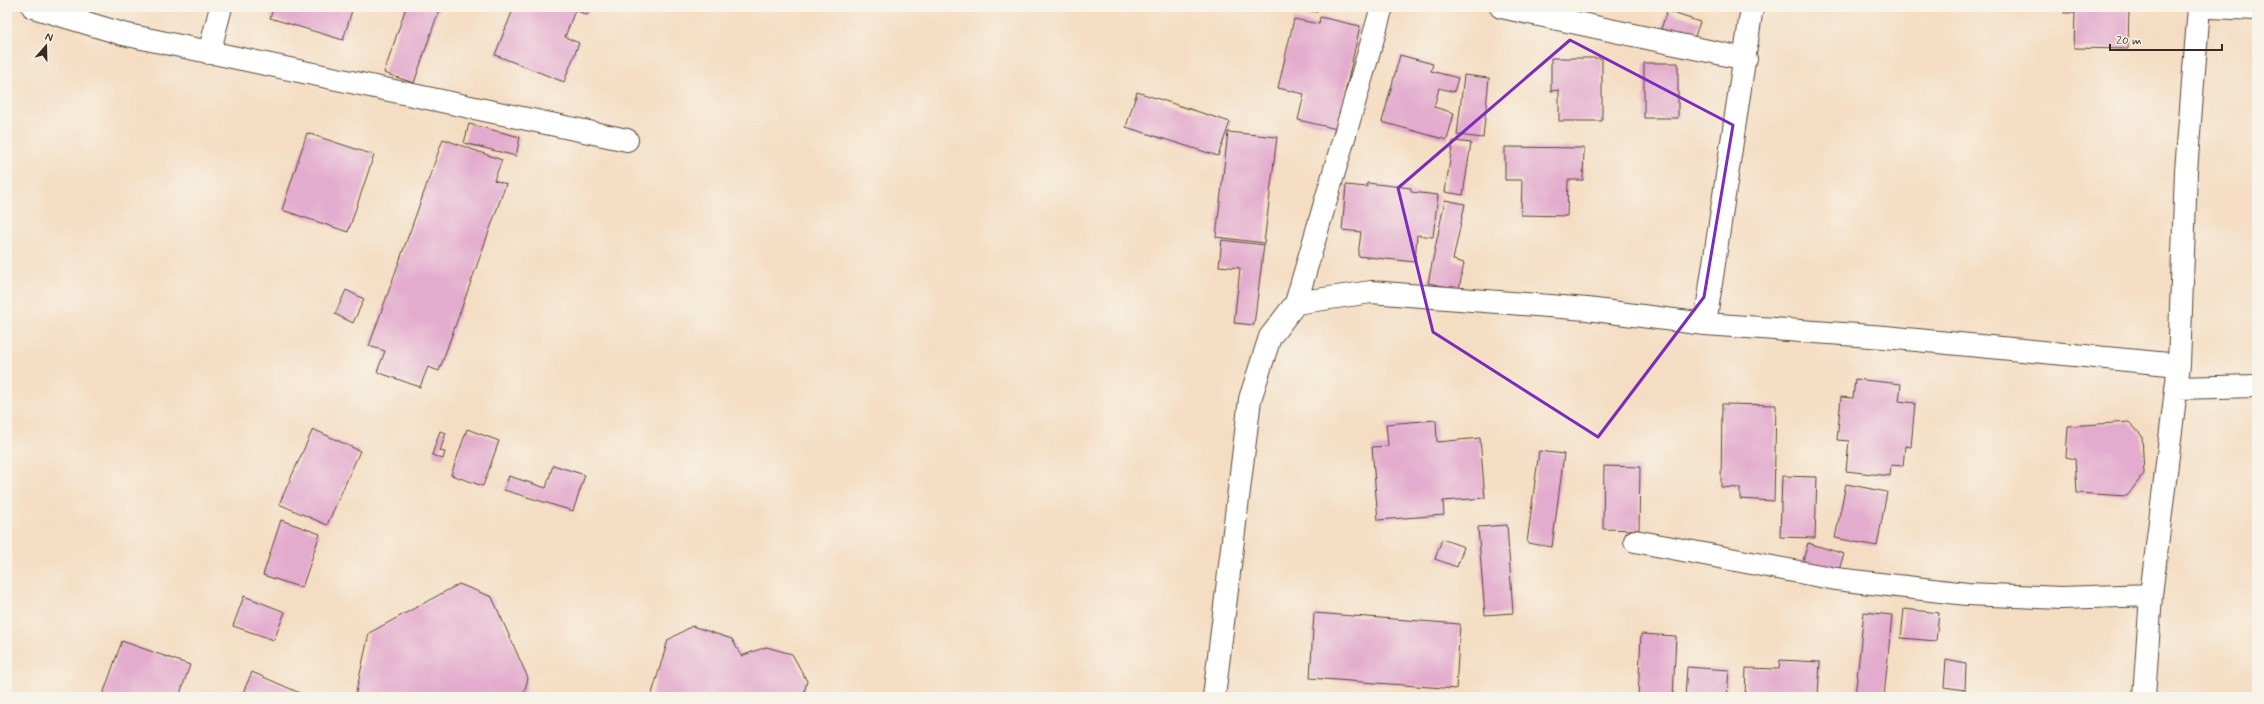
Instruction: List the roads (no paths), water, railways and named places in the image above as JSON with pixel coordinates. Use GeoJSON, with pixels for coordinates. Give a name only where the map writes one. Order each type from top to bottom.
{"type":"FeatureCollection","features":[{"type":"Feature","properties":{"kind":"street"},"geometry":{"type":"LineString","coordinates":[[33,7],[123,34],[627,140]]}},
{"type":"Feature","properties":{"kind":"street"},"geometry":{"type":"LineString","coordinates":[[208,53],[221,7]]}},
{"type":"Feature","properties":{"kind":"street"},"geometry":{"type":"LineString","coordinates":[[1214,697],[1250,399],[1270,337],[1296,303],[1382,7]]}},
{"type":"Feature","properties":{"kind":"street"},"geometry":{"type":"LineString","coordinates":[[1501,7],[1746,59]]}},
{"type":"Feature","properties":{"kind":"street"},"geometry":{"type":"LineString","coordinates":[[1705,324],[1746,59],[1752,7]]}},
{"type":"Feature","properties":{"kind":"street"},"geometry":{"type":"LineString","coordinates":[[2144,697],[2150,595],[2179,365],[2186,171],[2199,7]]}},
{"type":"Feature","properties":{"kind":"street"},"geometry":{"type":"LineString","coordinates":[[2210,7],[2257,9]]}},
{"type":"Feature","properties":{"kind":"street"},"geometry":{"type":"LineString","coordinates":[[1296,303],[1371,292],[1587,309],[1705,324],[1885,337],[2179,365]]}},
{"type":"Feature","properties":{"kind":"street"},"geometry":{"type":"LineString","coordinates":[[2176,388],[2257,386]]}},
{"type":"Feature","properties":{"kind":"street"},"geometry":{"type":"LineString","coordinates":[[1635,541],[1836,579],[1967,594],[2061,598],[2150,595]]}}]}
